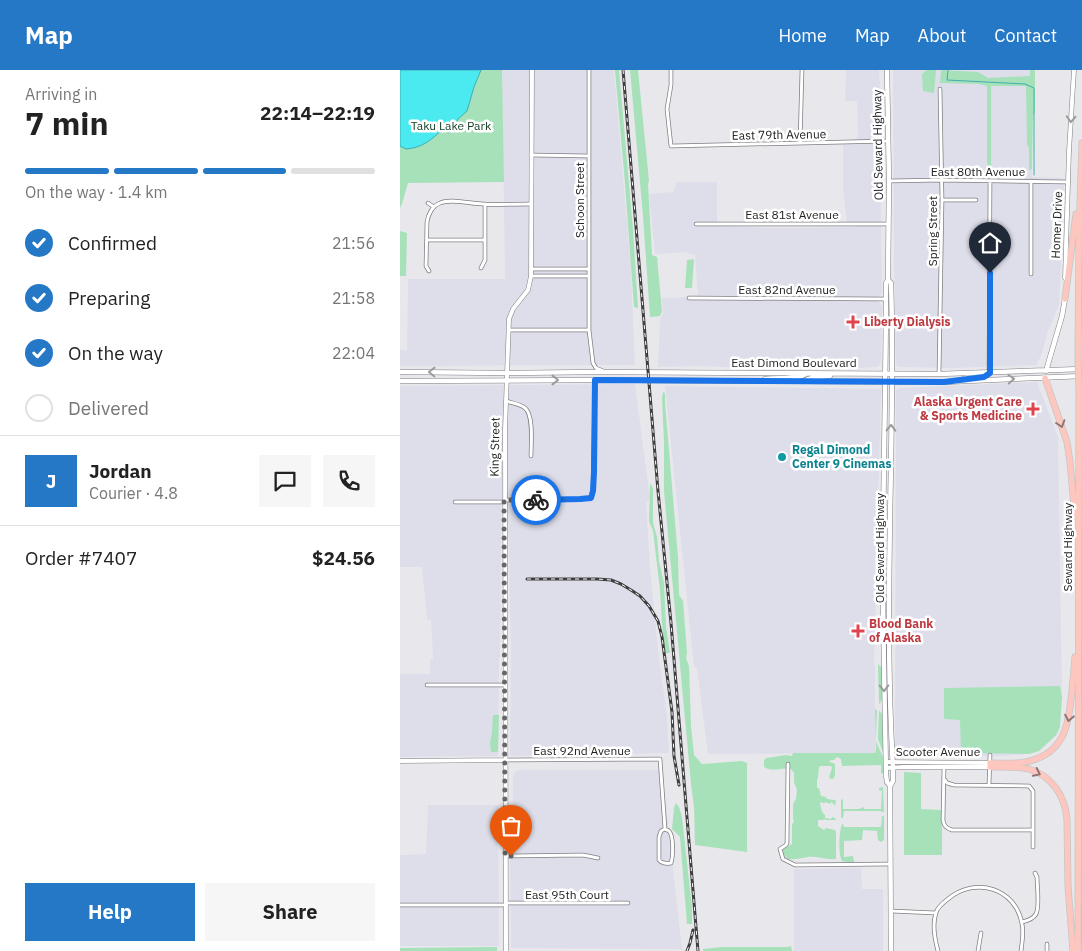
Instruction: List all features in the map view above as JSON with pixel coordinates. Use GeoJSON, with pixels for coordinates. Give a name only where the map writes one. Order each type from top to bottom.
{"type":"FeatureCollection","features":[{"type":"Feature","properties":{"kind":"highway","name":"Seward Highway"},"geometry":{"type":"LineString","coordinates":[[1078,951],[1078,252],[1082,143]]}},
{"type":"Feature","properties":{"kind":"highway"},"geometry":{"type":"LineString","coordinates":[[1065,299],[1081,170]]}},
{"type":"Feature","properties":{"kind":"highway"},"geometry":{"type":"LineString","coordinates":[[1045,378],[1067,442],[1078,551]]}},
{"type":"Feature","properties":{"kind":"highway"},"geometry":{"type":"LineString","coordinates":[[990,765],[1036,759],[1052,750],[1061,738],[1068,725],[1070,714],[1078,635]]}},
{"type":"Feature","properties":{"kind":"highway"},"geometry":{"type":"LineString","coordinates":[[990,765],[1020,768],[1039,773],[1055,786],[1063,799],[1067,819],[1068,886],[1073,951]]}},
{"type":"Feature","properties":{"kind":"main road","name":"Old Seward Highway"},"geometry":{"type":"LineString","coordinates":[[887,70],[888,280],[886,283],[883,575],[886,782],[890,786]]}},
{"type":"Feature","properties":{"kind":"main road","name":"Old Seward Highway"},"geometry":{"type":"LineString","coordinates":[[888,280],[891,283],[892,335],[889,656],[893,765],[890,786],[890,951]]}},
{"type":"Feature","properties":{"kind":"main road"},"geometry":{"type":"LineString","coordinates":[[886,299],[889,304],[889,323],[892,335]]}},
{"type":"Feature","properties":{"kind":"main road","name":"Homer Drive"},"geometry":{"type":"LineString","coordinates":[[1045,378],[1065,299]]}},
{"type":"Feature","properties":{"kind":"main road","name":"East Dimond Boulevard"},"geometry":{"type":"LineString","coordinates":[[400,372],[939,374],[1082,369]]}},
{"type":"Feature","properties":{"kind":"main road"},"geometry":{"type":"LineString","coordinates":[[696,373],[696,381]]}},
{"type":"Feature","properties":{"kind":"main road"},"geometry":{"type":"LineString","coordinates":[[756,381],[776,377],[801,377],[807,373]]}},
{"type":"Feature","properties":{"kind":"main road"},"geometry":{"type":"LineString","coordinates":[[802,381],[815,377],[849,373]]}},
{"type":"Feature","properties":{"kind":"main road"},"geometry":{"type":"LineString","coordinates":[[949,382],[984,377],[990,373]]}},
{"type":"Feature","properties":{"kind":"main road","name":"East Dimond Boulevard"},"geometry":{"type":"LineString","coordinates":[[400,381],[949,382],[1082,376]]}},
{"type":"Feature","properties":{"kind":"main road"},"geometry":{"type":"LineString","coordinates":[[884,475],[887,477],[890,505]]}},
{"type":"Feature","properties":{"kind":"street","name":"King Street"},"geometry":{"type":"LineString","coordinates":[[506,951],[504,501],[506,380],[510,316],[513,309],[528,290],[531,276],[532,70]]}},
{"type":"Feature","properties":{"kind":"street","name":"Schoon Street"},"geometry":{"type":"LineString","coordinates":[[589,70],[589,330],[594,366],[607,372]]}},
{"type":"Feature","properties":{"kind":"street","name":"East 79th Avenue"},"geometry":{"type":"LineString","coordinates":[[671,70],[671,85],[667,109],[671,146],[888,141]]}},
{"type":"Feature","properties":{"kind":"street"},"geometry":{"type":"LineString","coordinates":[[800,143],[802,70]]}},
{"type":"Feature","properties":{"kind":"street","name":"Homer Drive"},"geometry":{"type":"LineString","coordinates":[[1065,299],[1068,182],[1074,70]]}},
{"type":"Feature","properties":{"kind":"street","name":"Spring Street"},"geometry":{"type":"LineString","coordinates":[[939,374],[941,348],[942,200],[940,89]]}},
{"type":"Feature","properties":{"kind":"street"},"geometry":{"type":"LineString","coordinates":[[531,155],[589,156]]}},
{"type":"Feature","properties":{"kind":"street","name":"East 80th Avenue"},"geometry":{"type":"LineString","coordinates":[[888,181],[1068,182]]}},
{"type":"Feature","properties":{"kind":"street"},"geometry":{"type":"LineString","coordinates":[[990,181],[990,373]]}},
{"type":"Feature","properties":{"kind":"street"},"geometry":{"type":"LineString","coordinates":[[1031,181],[1031,274]]}},
{"type":"Feature","properties":{"kind":"street"},"geometry":{"type":"LineString","coordinates":[[429,271],[426,266],[428,215],[439,203],[451,200],[469,204],[531,204]]}},
{"type":"Feature","properties":{"kind":"street"},"geometry":{"type":"LineString","coordinates":[[942,200],[976,200]]}},
{"type":"Feature","properties":{"kind":"street"},"geometry":{"type":"LineString","coordinates":[[428,203],[434,208]]}},
{"type":"Feature","properties":{"kind":"street"},"geometry":{"type":"LineString","coordinates":[[481,268],[484,260],[484,204]]}},
{"type":"Feature","properties":{"kind":"street","name":"East 81st Avenue"},"geometry":{"type":"LineString","coordinates":[[696,224],[888,224]]}},
{"type":"Feature","properties":{"kind":"street"},"geometry":{"type":"LineString","coordinates":[[426,240],[484,240]]}},
{"type":"Feature","properties":{"kind":"street"},"geometry":{"type":"LineString","coordinates":[[531,269],[589,270]]}},
{"type":"Feature","properties":{"kind":"street"},"geometry":{"type":"LineString","coordinates":[[531,276],[589,276]]}},
{"type":"Feature","properties":{"kind":"street","name":"East 82nd Avenue"},"geometry":{"type":"LineString","coordinates":[[689,298],[886,299]]}},
{"type":"Feature","properties":{"kind":"street"},"geometry":{"type":"LineString","coordinates":[[509,330],[589,330]]}},
{"type":"Feature","properties":{"kind":"street"},"geometry":{"type":"LineString","coordinates":[[455,502],[591,498],[595,380]]}},
{"type":"Feature","properties":{"kind":"street"},"geometry":{"type":"LineString","coordinates":[[506,401],[520,405],[529,413],[531,456]]}},
{"type":"Feature","properties":{"kind":"street"},"geometry":{"type":"LineString","coordinates":[[427,685],[505,685]]}},
{"type":"Feature","properties":{"kind":"street"},"geometry":{"type":"LineString","coordinates":[[989,785],[990,755]]}},
{"type":"Feature","properties":{"kind":"street","name":"East 92nd Avenue"},"geometry":{"type":"LineString","coordinates":[[505,760],[660,759],[665,829]]}},
{"type":"Feature","properties":{"kind":"street"},"geometry":{"type":"LineString","coordinates":[[400,761],[505,760]]}},
{"type":"Feature","properties":{"kind":"street","name":"Scooter Avenue"},"geometry":{"type":"LineString","coordinates":[[886,762],[893,765],[944,767],[990,765]]}},
{"type":"Feature","properties":{"kind":"street"},"geometry":{"type":"LineString","coordinates":[[788,764],[787,842],[780,849],[783,859],[795,866],[890,864]]}},
{"type":"Feature","properties":{"kind":"street","name":"Scooter Avenue"},"geometry":{"type":"LineString","coordinates":[[886,768],[893,765],[990,765]]}},
{"type":"Feature","properties":{"kind":"street"},"geometry":{"type":"LineString","coordinates":[[944,767],[943,820],[946,827],[952,830],[1033,830]]}},
{"type":"Feature","properties":{"kind":"street"},"geometry":{"type":"LineString","coordinates":[[944,780],[954,785],[1029,786],[1032,788],[1033,847]]}},
{"type":"Feature","properties":{"kind":"street"},"geometry":{"type":"LineString","coordinates":[[665,829],[670,832],[672,837],[673,858],[668,864],[659,860],[659,837],[661,831],[665,829]]}},
{"type":"Feature","properties":{"kind":"street"},"geometry":{"type":"LineString","coordinates":[[505,856],[584,855],[598,858]]}},
{"type":"Feature","properties":{"kind":"street"},"geometry":{"type":"LineString","coordinates":[[1022,922],[1032,919],[1038,909],[1037,877],[1035,873]]}},
{"type":"Feature","properties":{"kind":"street"},"geometry":{"type":"LineString","coordinates":[[938,951],[934,935],[936,913],[945,901],[955,893],[975,887],[985,887],[1003,894],[1012,902],[1019,913],[1022,922],[1021,951]]}},
{"type":"Feature","properties":{"kind":"street","name":"East 95th Court"},"geometry":{"type":"LineString","coordinates":[[400,905],[628,903]]}},
{"type":"Feature","properties":{"kind":"street"},"geometry":{"type":"LineString","coordinates":[[891,911],[936,913]]}},
{"type":"Feature","properties":{"kind":"street"},"geometry":{"type":"LineString","coordinates":[[978,951],[981,933]]}},
{"type":"Feature","properties":{"kind":"street"},"geometry":{"type":"LineString","coordinates":[[1047,944],[1047,951]]}},
{"type":"Feature","properties":{"kind":"shaded area"},"geometry":{"type":"Polygon","coordinates":[[[502,70],[614,70],[631,269],[635,365],[400,366],[400,350],[407,350],[408,279],[505,279],[502,70]]]}},
{"type":"Feature","properties":{"kind":"shaded area"},"geometry":{"type":"Polygon","coordinates":[[[846,70],[879,70],[882,119],[882,146],[880,154],[882,293],[878,296],[878,302],[882,306],[881,362],[878,367],[857,368],[839,365],[773,369],[701,366],[658,367],[660,319],[663,313],[662,298],[698,295],[695,255],[684,252],[655,254],[649,194],[673,192],[677,182],[717,182],[717,226],[779,228],[855,227],[847,222],[843,189],[843,145],[856,139],[858,135],[857,101],[845,101],[846,70]]]}},
{"type":"Feature","properties":{"kind":"shaded area"},"geometry":{"type":"Polygon","coordinates":[[[893,70],[1032,70],[1032,177],[1063,178],[1064,188],[1059,305],[1036,365],[953,368],[898,367],[896,364],[893,70]]]}},
{"type":"Feature","properties":{"kind":"shaded area"},"geometry":{"type":"Polygon","coordinates":[[[1037,382],[1058,437],[1062,697],[1059,730],[1056,736],[1039,751],[1029,754],[895,757],[896,390],[899,388],[1037,382]]]}},
{"type":"Feature","properties":{"kind":"shaded area"},"geometry":{"type":"Polygon","coordinates":[[[635,384],[650,499],[646,502],[650,567],[658,651],[667,715],[669,753],[510,756],[511,652],[508,504],[501,502],[498,756],[400,757],[400,674],[430,674],[430,659],[433,659],[431,620],[427,619],[422,567],[400,567],[400,386],[635,384]]]}},
{"type":"Feature","properties":{"kind":"shaded area"},"geometry":{"type":"Polygon","coordinates":[[[665,386],[881,389],[874,665],[875,753],[708,754],[697,668],[694,667],[665,386]]]}},
{"type":"Feature","properties":{"kind":"shaded area"},"geometry":{"type":"Polygon","coordinates":[[[518,770],[662,770],[682,949],[511,948],[510,863],[512,849],[513,774],[518,770]]]}},
{"type":"Feature","properties":{"kind":"shaded area"},"geometry":{"type":"Polygon","coordinates":[[[428,805],[498,805],[499,946],[400,946],[400,855],[426,854],[428,805]]]}},
{"type":"Feature","properties":{"kind":"shaded area"},"geometry":{"type":"Polygon","coordinates":[[[861,868],[862,889],[883,889],[883,951],[794,951],[794,869],[861,868]]]}},
{"type":"Feature","properties":{"kind":"green space","name":"Taku Lake Park"},"geometry":{"type":"Polygon","coordinates":[[[400,70],[502,70],[504,182],[408,183],[400,208],[400,70]]]}},
{"type":"Feature","properties":{"kind":"green space"},"geometry":{"type":"Polygon","coordinates":[[[615,70],[619,70],[638,308],[634,307],[615,70]]]}},
{"type":"Feature","properties":{"kind":"green space"},"geometry":{"type":"Polygon","coordinates":[[[630,70],[638,70],[649,181],[652,255],[657,257],[662,311],[660,316],[650,317],[630,70]]]}},
{"type":"Feature","properties":{"kind":"green space"},"geometry":{"type":"Polygon","coordinates":[[[927,70],[936,70],[934,93],[923,91],[922,74],[927,70]]]}},
{"type":"Feature","properties":{"kind":"green space"},"geometry":{"type":"Polygon","coordinates":[[[941,70],[978,72],[988,78],[1030,76],[1030,70],[1035,70],[1032,169],[1029,170],[1029,149],[1027,144],[1026,86],[991,86],[991,173],[989,172],[987,162],[987,86],[940,83],[941,70]]]}},
{"type":"Feature","properties":{"kind":"green space"},"geometry":{"type":"Polygon","coordinates":[[[400,231],[407,233],[406,276],[400,276],[400,231]]]}},
{"type":"Feature","properties":{"kind":"green space"},"geometry":{"type":"Polygon","coordinates":[[[694,259],[692,288],[685,288],[687,260],[694,259]]]}},
{"type":"Feature","properties":{"kind":"green space"},"geometry":{"type":"Polygon","coordinates":[[[663,392],[665,393],[678,557],[679,595],[683,601],[686,658],[689,666],[694,755],[702,764],[742,761],[747,763],[747,852],[695,845],[694,807],[664,491],[663,392]]]}},
{"type":"Feature","properties":{"kind":"green space"},"geometry":{"type":"Polygon","coordinates":[[[650,483],[653,488],[653,523],[664,583],[666,626],[670,653],[665,653],[653,531],[649,521],[650,483]]]}},
{"type":"Feature","properties":{"kind":"green space"},"geometry":{"type":"Polygon","coordinates":[[[878,664],[882,668],[882,699],[879,704],[878,664]]]}},
{"type":"Feature","properties":{"kind":"green space"},"geometry":{"type":"Polygon","coordinates":[[[1060,686],[1062,697],[1060,727],[1056,735],[1039,751],[1029,754],[961,753],[960,720],[944,719],[944,688],[1060,686]]]}},
{"type":"Feature","properties":{"kind":"green space"},"geometry":{"type":"Polygon","coordinates":[[[875,709],[877,710],[876,740],[883,757],[883,774],[881,773],[881,765],[842,766],[841,759],[837,757],[829,762],[835,765],[835,776],[833,779],[829,777],[831,766],[819,767],[817,788],[819,788],[821,796],[836,801],[835,806],[832,802],[831,804],[821,802],[821,810],[825,818],[831,819],[832,817],[836,820],[818,820],[818,826],[824,830],[826,828],[835,830],[836,859],[811,857],[788,859],[782,850],[792,844],[793,804],[796,799],[797,790],[794,782],[794,773],[791,769],[768,769],[764,767],[764,760],[766,758],[786,755],[792,756],[793,753],[875,753],[875,709]]]}},
{"type":"Feature","properties":{"kind":"green space"},"geometry":{"type":"Polygon","coordinates":[[[879,710],[882,714],[884,755],[878,739],[879,710]]]}},
{"type":"Feature","properties":{"kind":"green space"},"geometry":{"type":"Polygon","coordinates":[[[493,715],[499,715],[498,752],[491,752],[493,715]]]}},
{"type":"Feature","properties":{"kind":"green space"},"geometry":{"type":"Polygon","coordinates":[[[1080,759],[1082,759],[1082,951],[1081,951],[1080,759]]]}},
{"type":"Feature","properties":{"kind":"green space"},"geometry":{"type":"Polygon","coordinates":[[[904,772],[921,773],[921,809],[942,810],[942,855],[904,855],[904,772]]]}},
{"type":"Feature","properties":{"kind":"green space"},"geometry":{"type":"Polygon","coordinates":[[[883,787],[884,812],[844,811],[843,818],[841,818],[841,800],[843,799],[843,809],[859,809],[864,807],[864,809],[881,809],[882,791],[879,788],[883,787]]]}},
{"type":"Feature","properties":{"kind":"green space"},"geometry":{"type":"Polygon","coordinates":[[[676,803],[682,817],[692,924],[687,924],[680,837],[672,829],[676,803]]]}},
{"type":"Feature","properties":{"kind":"green space"},"geometry":{"type":"Polygon","coordinates":[[[882,816],[884,816],[884,840],[881,842],[878,840],[877,831],[863,830],[862,840],[844,841],[844,857],[853,856],[854,862],[842,861],[839,843],[842,824],[844,827],[881,827],[882,816]]]}},
{"type":"Feature","properties":{"kind":"green space"},"geometry":{"type":"Polygon","coordinates":[[[791,946],[792,951],[703,951],[703,949],[722,947],[791,946]]]}},
{"type":"Feature","properties":{"kind":"green space"},"geometry":{"type":"Polygon","coordinates":[[[497,947],[497,951],[400,951],[400,948],[497,947]]]}},
{"type":"Feature","properties":{"kind":"water"},"geometry":{"type":"Polygon","coordinates":[[[400,70],[481,70],[467,111],[458,119],[451,132],[448,133],[443,129],[426,143],[406,149],[400,146],[400,70]]]}},
{"type":"Feature","properties":{"kind":"waterway"},"geometry":{"type":"LineString","coordinates":[[948,70],[947,80],[1025,84],[1034,88],[1034,175]]}},
{"type":"Feature","properties":{"kind":"railway"},"geometry":{"type":"LineString","coordinates":[[623,70],[698,951]]}},
{"type":"Feature","properties":{"kind":"railway"},"geometry":{"type":"LineString","coordinates":[[527,579],[611,580],[640,596],[649,606],[658,621],[662,637],[672,712],[674,756],[679,785]]}},
{"type":"Feature","properties":{"kind":"railway"},"geometry":{"type":"LineString","coordinates":[[687,951],[693,930]]}},
{"type":"Feature","properties":{"kind":"way so far"},"geometry":{"type":"LineString","coordinates":[[511,856],[505,856],[504,500],[536,500]]}},
{"type":"Feature","properties":{"kind":"place","name":"Liberty Dialysis"},"geometry":{"type":"Point","coordinates":[853,322]}},
{"type":"Feature","properties":{"kind":"place","name":"Alaska Urgent Care & Sports Medicine"},"geometry":{"type":"Point","coordinates":[1033,409]}},
{"type":"Feature","properties":{"kind":"place","name":"Regal Dimond Center 9 Cinemas"},"geometry":{"type":"Point","coordinates":[782,457]}},
{"type":"Feature","properties":{"kind":"place","name":"Blood Bank of Alaska"},"geometry":{"type":"Point","coordinates":[858,631]}},
{"type":"Feature","properties":{"kind":"route"},"geometry":{"type":"LineString","coordinates":[[536,500],[591,498],[594,472],[595,380],[949,382],[984,377],[990,373],[990,273]]}}]}
